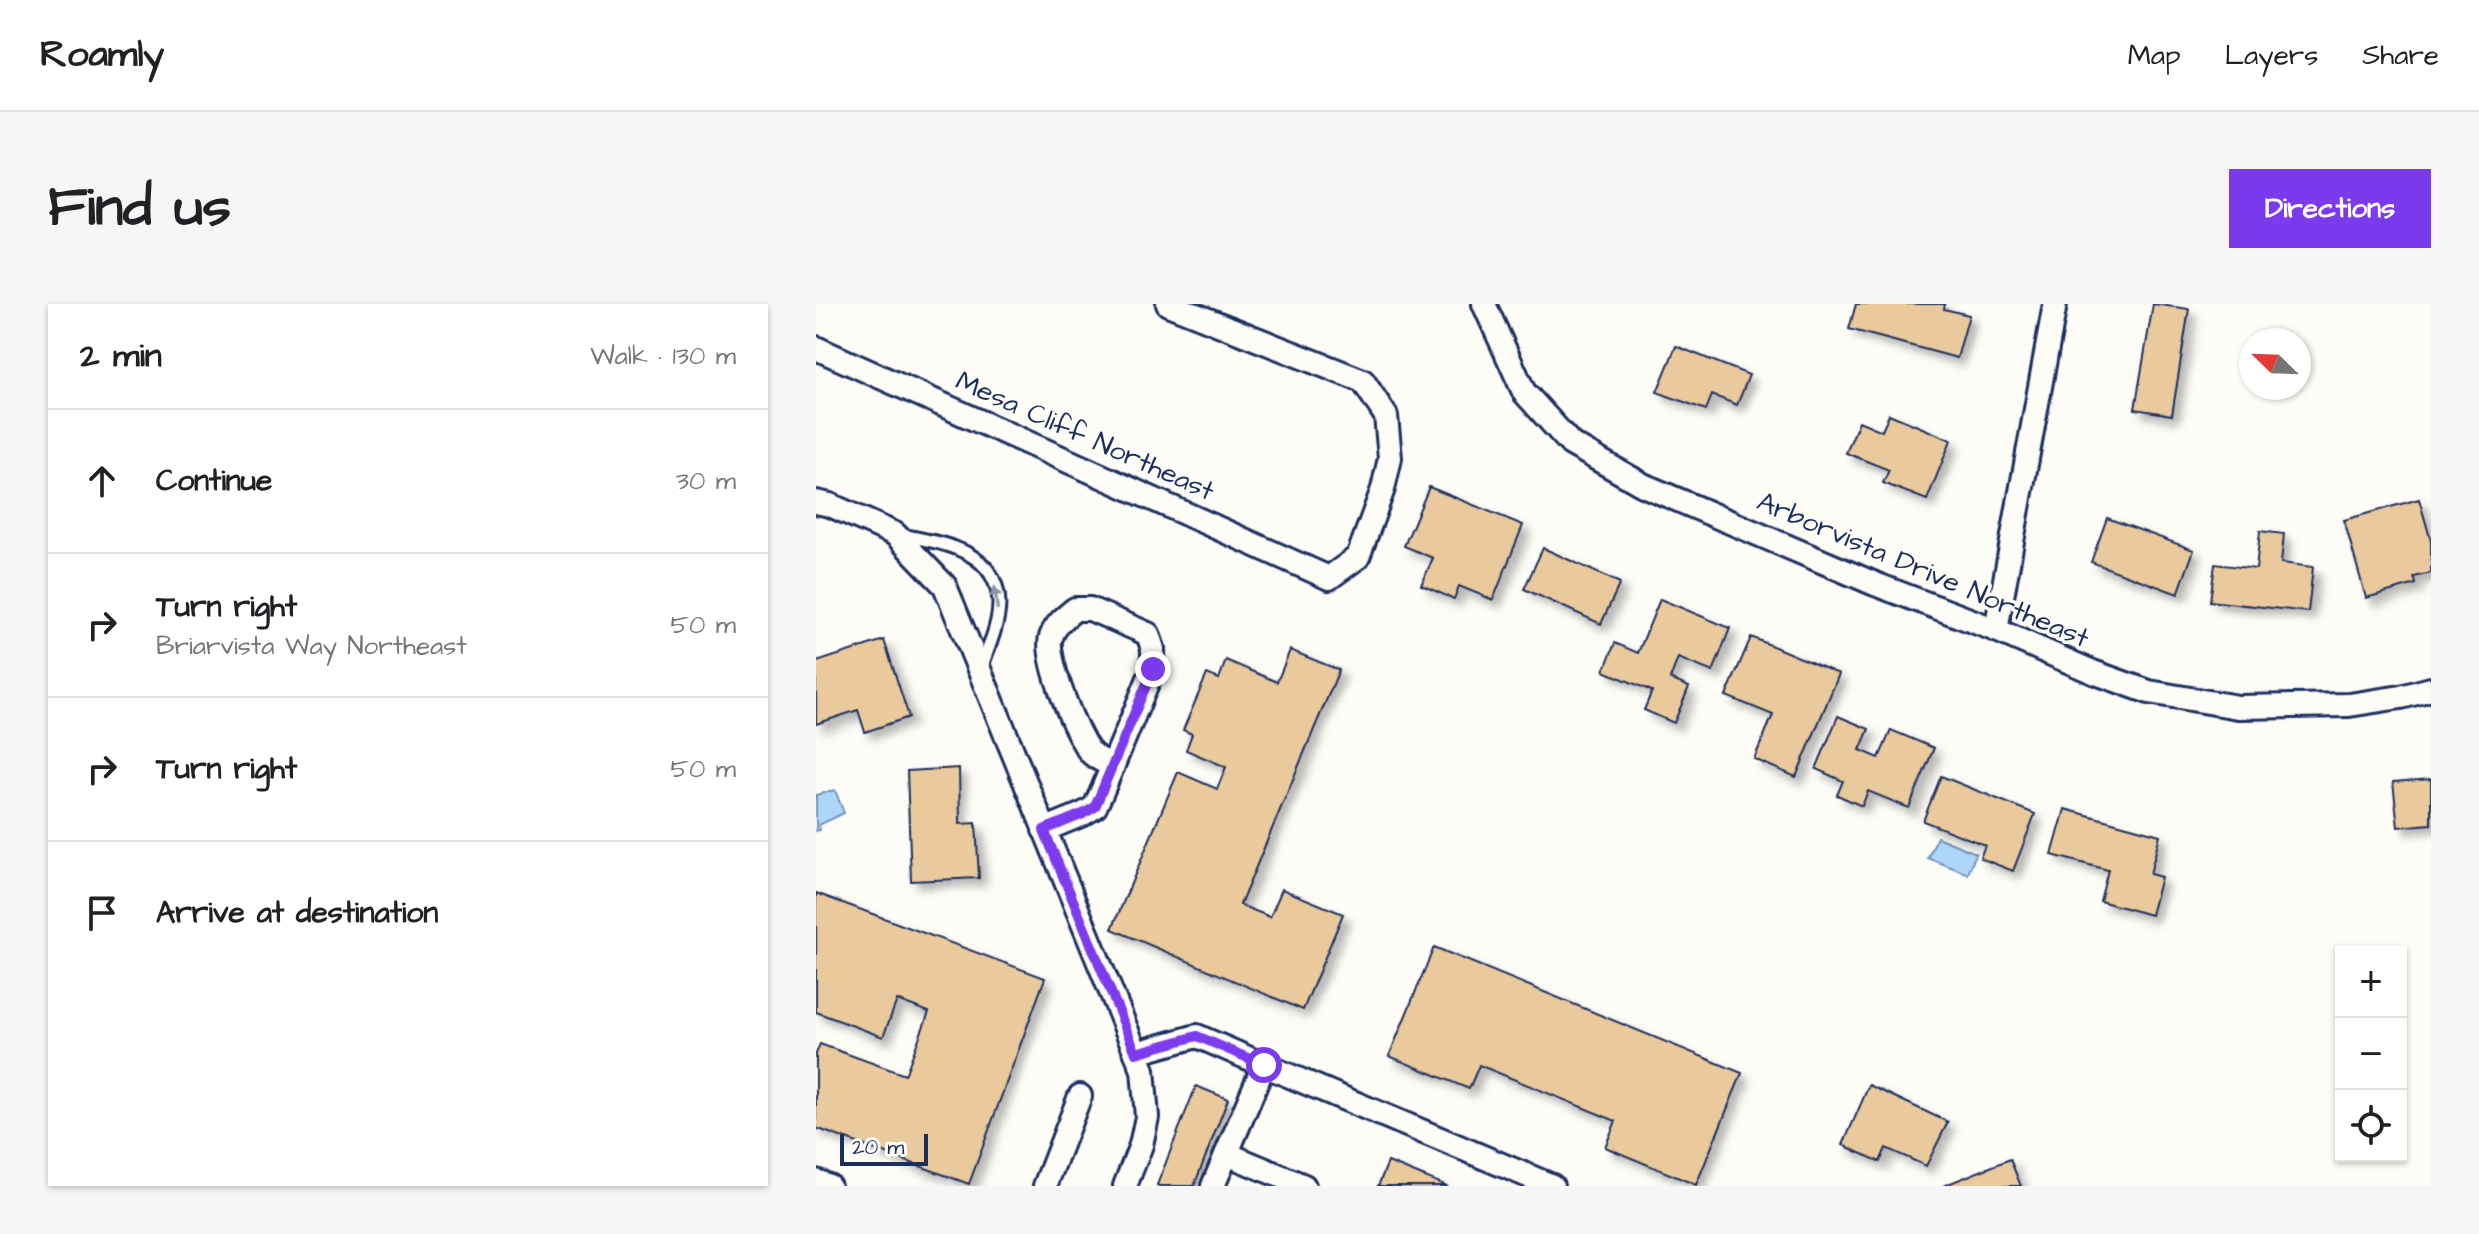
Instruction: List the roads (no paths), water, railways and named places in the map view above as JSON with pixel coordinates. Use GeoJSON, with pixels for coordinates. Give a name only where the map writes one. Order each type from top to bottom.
{"type":"FeatureCollection","features":[{"type":"Feature","properties":{"kind":"street","name":"Mesa Cliff Northeast"},"geometry":{"type":"LineString","coordinates":[[816,348],[1329,578],[1358,557],[1383,489],[1390,458],[1386,416],[1363,381],[1168,304]]}},
{"type":"Feature","properties":{"kind":"street","name":"Arborvista Drive Northeast"},"geometry":{"type":"LineString","coordinates":[[1484,304],[1524,392],[1571,444],[1643,485],[1875,584],[2149,692],[2238,707],[2349,705],[2431,689]]}},
{"type":"Feature","properties":{"kind":"street"},"geometry":{"type":"LineString","coordinates":[[1996,630],[2055,304]]}},
{"type":"Feature","properties":{"kind":"street"},"geometry":{"type":"LineString","coordinates":[[816,502],[830,505],[895,534],[945,586],[1143,1070],[1147,1117],[1141,1145],[1125,1186]]}},
{"type":"Feature","properties":{"kind":"street"},"geometry":{"type":"LineString","coordinates":[[1044,830],[1095,807],[1113,766],[1153,669],[1153,649],[1148,634],[1090,609],[1075,609],[1061,620],[1050,639],[1049,657],[1085,746],[1094,757],[1113,766]]}},
{"type":"Feature","properties":{"kind":"street"},"geometry":{"type":"LineString","coordinates":[[1136,1053],[1197,1036],[1552,1186]]}},
{"type":"Feature","properties":{"kind":"street"},"geometry":{"type":"LineString","coordinates":[[1213,1186],[1264,1065]]}},
{"type":"Feature","properties":{"kind":"street"},"geometry":{"type":"LineString","coordinates":[[1045,1186],[1080,1096]]}},
{"type":"Feature","properties":{"kind":"street"},"geometry":{"type":"LineString","coordinates":[[1227,1154],[1304,1186]]}},
{"type":"Feature","properties":{"kind":"street"},"geometry":{"type":"LineString","coordinates":[[816,1181],[829,1186]]}},
{"type":"Feature","properties":{"kind":"lane"},"geometry":{"type":"LineString","coordinates":[[895,534],[950,545],[977,558],[993,578],[999,602],[979,673]]}},
{"type":"Feature","properties":{"kind":"water"},"geometry":{"type":"Polygon","coordinates":[[[835,790],[844,813],[819,825],[820,830],[816,831],[816,795],[835,790]]]}},
{"type":"Feature","properties":{"kind":"water"},"geometry":{"type":"Polygon","coordinates":[[[1937,837],[1976,853],[1968,874],[1928,858],[1937,837]]]}}]}
